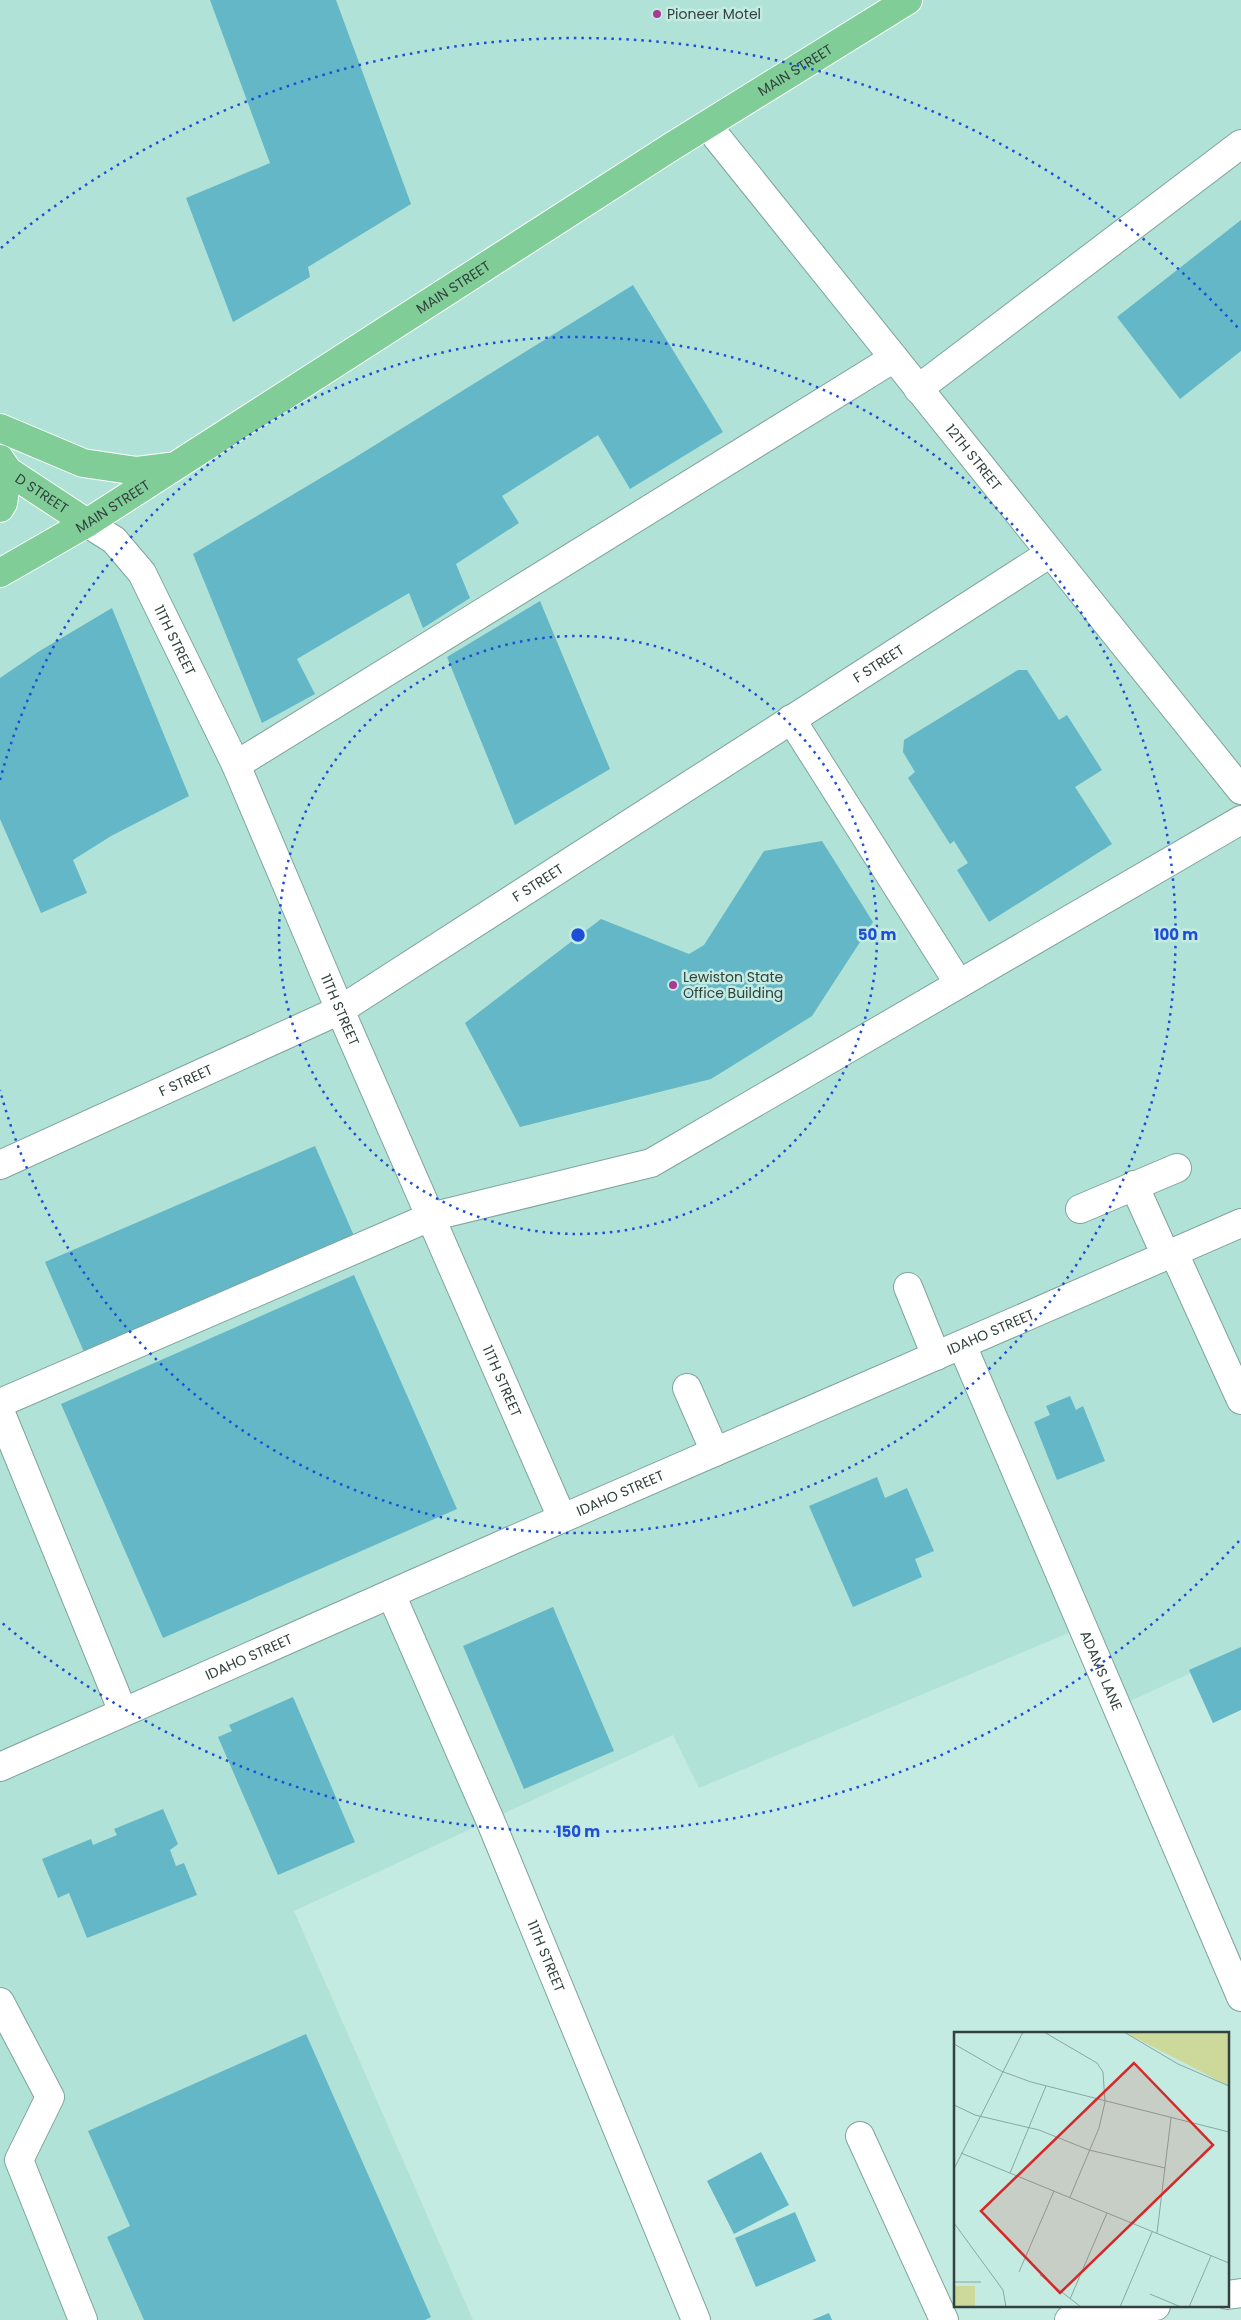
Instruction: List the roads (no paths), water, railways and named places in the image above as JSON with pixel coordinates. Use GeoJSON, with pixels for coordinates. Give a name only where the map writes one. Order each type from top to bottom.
{"type":"FeatureCollection","features":[{"type":"Feature","properties":{"kind":"main road","name":"MAIN STREET"},"geometry":{"type":"LineString","coordinates":[[0,573],[86,523],[707,125],[908,0]]}},
{"type":"Feature","properties":{"kind":"main road"},"geometry":{"type":"LineString","coordinates":[[0,428],[83,463],[137,471],[173,466]]}},
{"type":"Feature","properties":{"kind":"main road"},"geometry":{"type":"LineString","coordinates":[[0,508],[6,485],[4,465]]}},
{"type":"Feature","properties":{"kind":"main road","name":"D STREET"},"geometry":{"type":"LineString","coordinates":[[4,465],[86,523]]}},
{"type":"Feature","properties":{"kind":"street","name":"12TH STREET"},"geometry":{"type":"LineString","coordinates":[[707,125],[1049,554],[1241,790]]}},
{"type":"Feature","properties":{"kind":"street"},"geometry":{"type":"LineString","coordinates":[[918,389],[1241,144]]}},
{"type":"Feature","properties":{"kind":"street"},"geometry":{"type":"LineString","coordinates":[[236,764],[894,358]]}},
{"type":"Feature","properties":{"kind":"street","name":"11TH STREET"},"geometry":{"type":"LineString","coordinates":[[86,523],[114,540],[142,573],[236,764],[340,1010],[562,1518]]}},
{"type":"Feature","properties":{"kind":"street","name":"F STREET"},"geometry":{"type":"LineString","coordinates":[[0,1165],[340,1010],[1049,554]]}},
{"type":"Feature","properties":{"kind":"street"},"geometry":{"type":"LineString","coordinates":[[791,719],[959,984]]}},
{"type":"Feature","properties":{"kind":"street"},"geometry":{"type":"LineString","coordinates":[[0,1403],[430,1217],[651,1163],[1241,820]]}},
{"type":"Feature","properties":{"kind":"street"},"geometry":{"type":"LineString","coordinates":[[1080,1209],[1177,1168]]}},
{"type":"Feature","properties":{"kind":"street"},"geometry":{"type":"LineString","coordinates":[[1134,1185],[1241,1400]]}},
{"type":"Feature","properties":{"kind":"street","name":"IDAHO STREET"},"geometry":{"type":"LineString","coordinates":[[0,1767],[562,1518],[1241,1223]]}},
{"type":"Feature","properties":{"kind":"street"},"geometry":{"type":"LineString","coordinates":[[908,1288],[936,1356]]}},
{"type":"Feature","properties":{"kind":"street","name":"ADAMS LANE"},"geometry":{"type":"LineString","coordinates":[[962,1345],[1241,1996]]}},
{"type":"Feature","properties":{"kind":"street"},"geometry":{"type":"LineString","coordinates":[[687,1388],[714,1452]]}},
{"type":"Feature","properties":{"kind":"street"},"geometry":{"type":"LineString","coordinates":[[0,1411],[123,1712]]}},
{"type":"Feature","properties":{"kind":"street","name":"11TH STREET"},"geometry":{"type":"LineString","coordinates":[[391,1594],[490,1820],[696,2320]]}},
{"type":"Feature","properties":{"kind":"street"},"geometry":{"type":"LineString","coordinates":[[0,2002],[50,2097],[19,2160],[83,2320]]}},
{"type":"Feature","properties":{"kind":"street"},"geometry":{"type":"LineString","coordinates":[[860,2136],[944,2320]]}},
{"type":"Feature","properties":{"kind":"street"},"geometry":{"type":"LineString","coordinates":[[1228,2295],[1241,2293]]}},
{"type":"Feature","properties":{"kind":"street"},"geometry":{"type":"LineString","coordinates":[[1069,2320],[1144,2308]]}},
{"type":"Feature","properties":{"kind":"place","name":"Pioneer Motel"},"geometry":{"type":"Point","coordinates":[657,14]}},
{"type":"Feature","properties":{"kind":"place","name":"Lewiston State Office Building"},"geometry":{"type":"Point","coordinates":[673,985]}}]}
